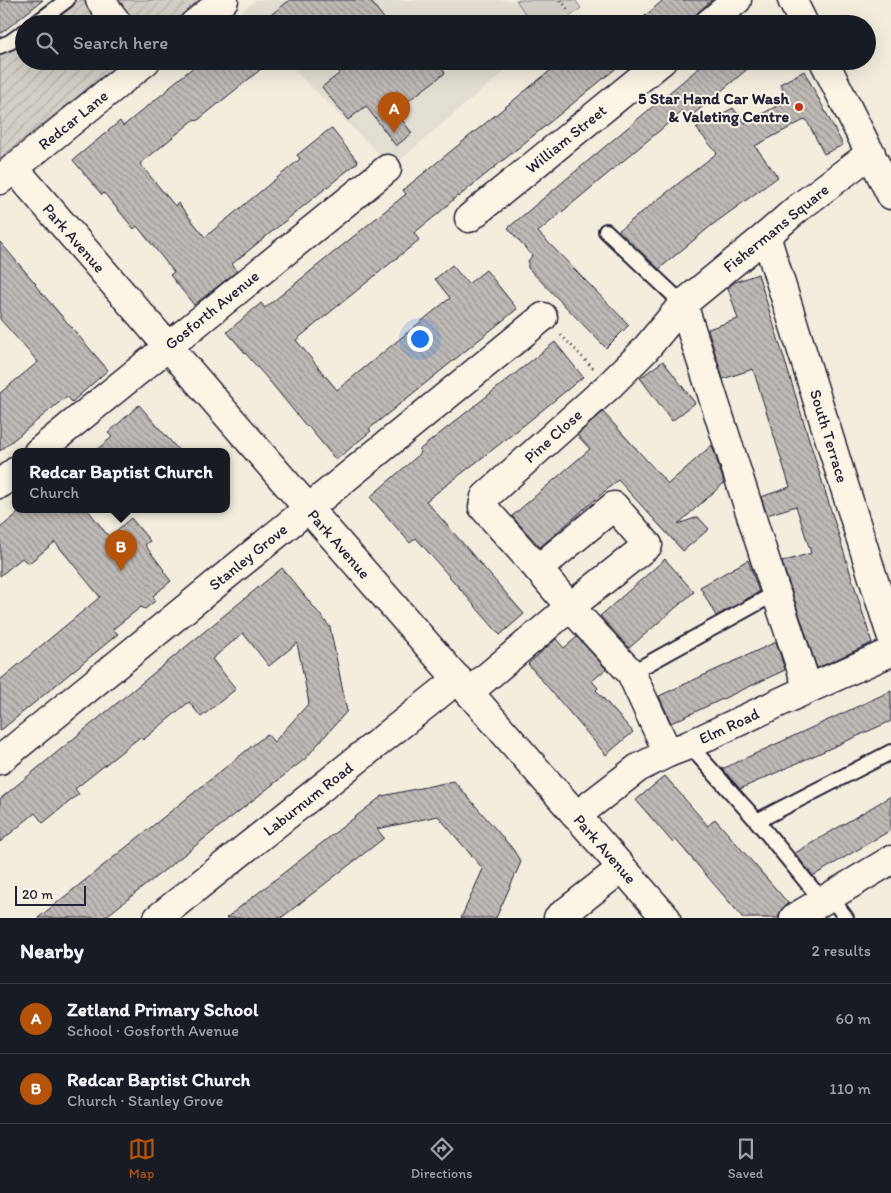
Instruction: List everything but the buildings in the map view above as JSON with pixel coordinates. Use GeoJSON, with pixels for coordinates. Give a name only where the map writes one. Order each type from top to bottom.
{"type":"FeatureCollection","features":[{"type":"Feature","properties":{"kind":"street"},"geometry":{"type":"LineString","coordinates":[[100,0],[111,15]]}},
{"type":"Feature","properties":{"kind":"street"},"geometry":{"type":"LineString","coordinates":[[205,15],[224,0]]}},
{"type":"Feature","properties":{"kind":"street"},"geometry":{"type":"LineString","coordinates":[[719,15],[737,0]]}},
{"type":"Feature","properties":{"kind":"street"},"geometry":{"type":"LineString","coordinates":[[792,0],[800,15]]}},
{"type":"Feature","properties":{"kind":"street","name":"Redcar Lane"},"geometry":{"type":"LineString","coordinates":[[7,174],[135,70]]}},
{"type":"Feature","properties":{"kind":"street","name":"William Street"},"geometry":{"type":"LineString","coordinates":[[470,218],[651,70]]}},
{"type":"Feature","properties":{"kind":"street"},"geometry":{"type":"LineString","coordinates":[[829,70],[891,195]]}},
{"type":"Feature","properties":{"kind":"street","name":"Fishermans Square"},"geometry":{"type":"LineString","coordinates":[[683,304],[797,209],[871,153]]}},
{"type":"Feature","properties":{"kind":"street","name":"Gosforth Avenue"},"geometry":{"type":"LineString","coordinates":[[43,448],[386,169]]}},
{"type":"Feature","properties":{"kind":"street","name":"Park Avenue"},"geometry":{"type":"LineString","coordinates":[[7,174],[168,346],[666,918]]}},
{"type":"Feature","properties":{"kind":"street","name":"South Terrace"},"geometry":{"type":"LineString","coordinates":[[766,236],[891,635]]}},
{"type":"Feature","properties":{"kind":"street"},"geometry":{"type":"LineString","coordinates":[[683,304],[808,689]]}},
{"type":"Feature","properties":{"kind":"street","name":"Pine Close"},"geometry":{"type":"LineString","coordinates":[[678,749],[631,673],[570,607],[483,507],[484,497],[610,385],[644,351],[683,304]]}},
{"type":"Feature","properties":{"kind":"street","name":"Stanley Grove"},"geometry":{"type":"LineString","coordinates":[[0,760],[542,317]]}},
{"type":"Feature","properties":{"kind":"street"},"geometry":{"type":"LineString","coordinates":[[0,484],[12,474]]}},
{"type":"Feature","properties":{"kind":"street","name":"Laburnum Road"},"geometry":{"type":"LineString","coordinates":[[158,918],[464,685],[570,607],[648,545],[614,506],[538,569]]}},
{"type":"Feature","properties":{"kind":"street","name":"Elm Road"},"geometry":{"type":"LineString","coordinates":[[576,816],[638,768],[891,652]]}},
{"type":"Feature","properties":{"kind":"street"},"geometry":{"type":"LineString","coordinates":[[794,918],[891,860]]}},
{"type":"Feature","properties":{"kind":"street"},"geometry":{"type":"LineString","coordinates":[[558,918],[622,868]]}},
{"type":"Feature","properties":{"kind":"lane"},"geometry":{"type":"LineString","coordinates":[[47,15],[68,0]]}},
{"type":"Feature","properties":{"kind":"lane"},"geometry":{"type":"LineString","coordinates":[[0,46],[15,38]]}},
{"type":"Feature","properties":{"kind":"lane"},"geometry":{"type":"LineString","coordinates":[[606,231],[683,304]]}},
{"type":"Feature","properties":{"kind":"lane"},"geometry":{"type":"LineString","coordinates":[[631,673],[776,593]]}},
{"type":"Feature","properties":{"kind":"lane"},"geometry":{"type":"LineString","coordinates":[[678,749],[757,821],[814,890],[830,896],[846,918]]}},
{"type":"Feature","properties":{"kind":"lane"},"geometry":{"type":"LineString","coordinates":[[757,821],[891,752]]}},
{"type":"Feature","properties":{"kind":"path"},"geometry":{"type":"LineString","coordinates":[[561,0],[568,10]]}},
{"type":"Feature","properties":{"kind":"path"},"geometry":{"type":"LineString","coordinates":[[542,317],[610,385]]}},
{"type":"Feature","properties":{"kind":"shaded area"},"geometry":{"type":"Polygon","coordinates":[[[80,0],[90,0],[102,15],[58,15],[80,0]]]}},
{"type":"Feature","properties":{"kind":"shaded area"},"geometry":{"type":"Polygon","coordinates":[[[108,0],[200,0],[181,15],[119,15],[108,0]]]}},
{"type":"Feature","properties":{"kind":"shaded area"},"geometry":{"type":"Polygon","coordinates":[[[256,0],[516,0],[526,15],[239,15],[256,0]]]}},
{"type":"Feature","properties":{"kind":"shaded area"},"geometry":{"type":"Polygon","coordinates":[[[516,0],[575,0],[581,8],[572,15],[526,15],[516,0]]]}},
{"type":"Feature","properties":{"kind":"shaded area"},"geometry":{"type":"Polygon","coordinates":[[[15,44],[15,70],[111,70],[0,158],[0,55],[15,44]]]}},
{"type":"Feature","properties":{"kind":"shaded area"},"geometry":{"type":"Polygon","coordinates":[[[294,70],[507,70],[471,99],[392,167],[294,70]]]}},
{"type":"Feature","properties":{"kind":"place","name":"5 Star Hand Car Wash & Valeting Centre"},"geometry":{"type":"Point","coordinates":[799,107]}},
{"type":"Feature","properties":{"kind":"place","name":"Zetland Primary School"},"geometry":{"type":"Point","coordinates":[394,133]}},
{"type":"Feature","properties":{"kind":"place","name":"Redcar Baptist Church"},"geometry":{"type":"Point","coordinates":[121,571]}}]}
